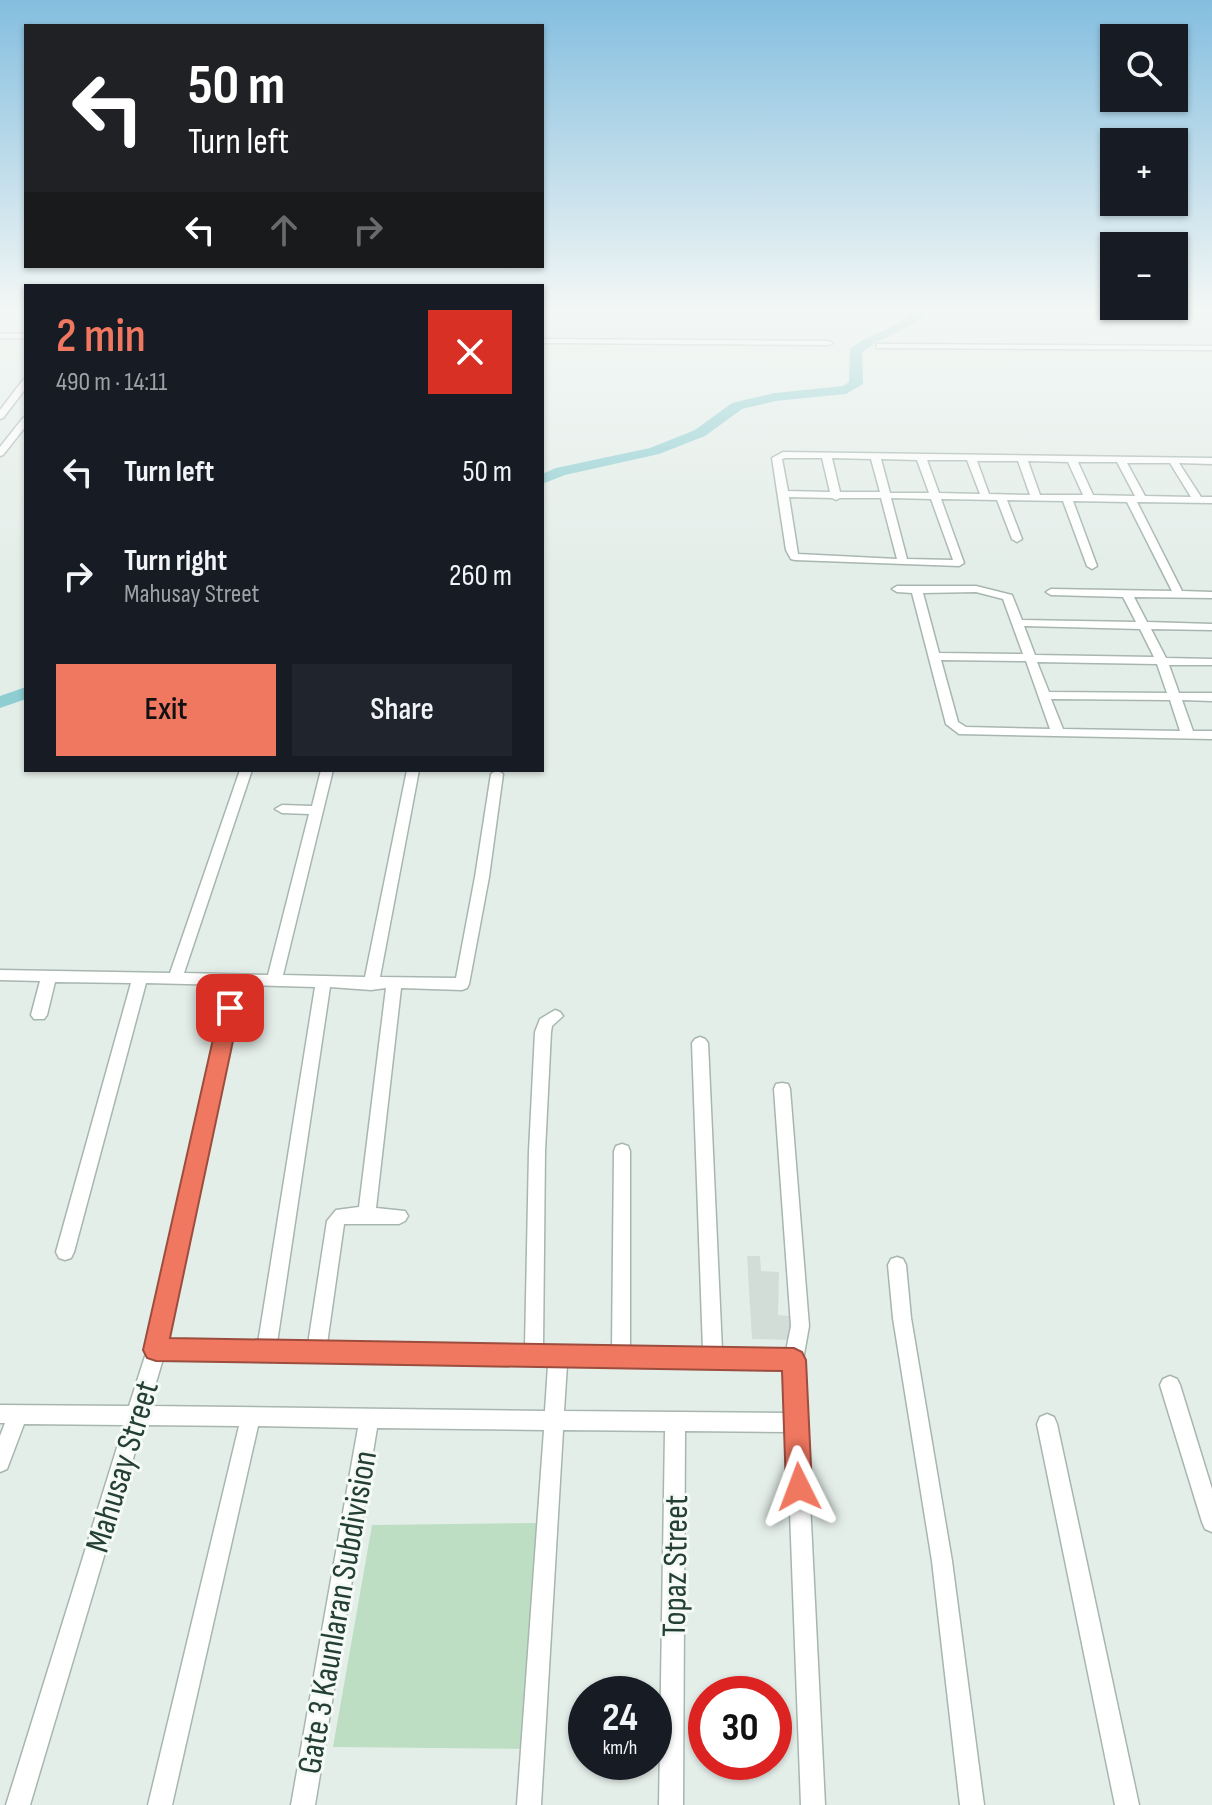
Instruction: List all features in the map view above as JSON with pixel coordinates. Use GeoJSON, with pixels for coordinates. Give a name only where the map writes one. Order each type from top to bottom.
{"type":"FeatureCollection","features":[{"type":"Feature","properties":{"kind":"street"},"geometry":{"type":"LineString","coordinates":[[1,415],[17,394]]}},
{"type":"Feature","properties":{"kind":"street"},"geometry":{"type":"LineString","coordinates":[[1,415],[24,417]]}},
{"type":"Feature","properties":{"kind":"street"},"geometry":{"type":"LineString","coordinates":[[0,453],[24,420]]}},
{"type":"Feature","properties":{"kind":"street"},"geometry":{"type":"LineString","coordinates":[[826,455],[836,497]]}},
{"type":"Feature","properties":{"kind":"street"},"geometry":{"type":"LineString","coordinates":[[959,563],[795,557],[791,550],[777,458],[826,455],[1212,461]]}},
{"type":"Feature","properties":{"kind":"street"},"geometry":{"type":"LineString","coordinates":[[875,456],[903,562]]}},
{"type":"Feature","properties":{"kind":"street"},"geometry":{"type":"LineString","coordinates":[[921,457],[967,590]]}},
{"type":"Feature","properties":{"kind":"street"},"geometry":{"type":"LineString","coordinates":[[971,458],[986,498]]}},
{"type":"Feature","properties":{"kind":"street"},"geometry":{"type":"LineString","coordinates":[[1022,458],[1037,499]]}},
{"type":"Feature","properties":{"kind":"street"},"geometry":{"type":"LineString","coordinates":[[1071,458],[1090,499]]}},
{"type":"Feature","properties":{"kind":"street"},"geometry":{"type":"LineString","coordinates":[[1120,459],[1179,595]]}},
{"type":"Feature","properties":{"kind":"street"},"geometry":{"type":"LineString","coordinates":[[1172,459],[1198,500]]}},
{"type":"Feature","properties":{"kind":"street"},"geometry":{"type":"LineString","coordinates":[[784,494],[1212,500]]}},
{"type":"Feature","properties":{"kind":"street"},"geometry":{"type":"LineString","coordinates":[[1001,498],[1017,539]]}},
{"type":"Feature","properties":{"kind":"street"},"geometry":{"type":"LineString","coordinates":[[1067,499],[1092,566]]}},
{"type":"Feature","properties":{"kind":"street"},"geometry":{"type":"LineString","coordinates":[[897,589],[967,590],[1006,596],[1019,623],[1058,733]]}},
{"type":"Feature","properties":{"kind":"street"},"geometry":{"type":"LineString","coordinates":[[917,590],[952,724],[957,728],[1212,735]]}},
{"type":"Feature","properties":{"kind":"street"},"geometry":{"type":"LineString","coordinates":[[1051,592],[1212,595]]}},
{"type":"Feature","properties":{"kind":"street"},"geometry":{"type":"LineString","coordinates":[[1127,594],[1162,661],[1188,735]]}},
{"type":"Feature","properties":{"kind":"street"},"geometry":{"type":"LineString","coordinates":[[1019,623],[1212,627]]}},
{"type":"Feature","properties":{"kind":"street"},"geometry":{"type":"LineString","coordinates":[[935,656],[1212,662]]}},
{"type":"Feature","properties":{"kind":"street"},"geometry":{"type":"LineString","coordinates":[[1044,695],[1212,697]]}},
{"type":"Feature","properties":{"kind":"street"},"geometry":{"type":"LineString","coordinates":[[175,979],[245,772]]}},
{"type":"Feature","properties":{"kind":"street"},"geometry":{"type":"LineString","coordinates":[[274,982],[326,772]]}},
{"type":"Feature","properties":{"kind":"street"},"geometry":{"type":"LineString","coordinates":[[371,984],[413,772]]}},
{"type":"Feature","properties":{"kind":"street"},"geometry":{"type":"LineString","coordinates":[[0,975],[458,985],[465,982],[497,774]]}},
{"type":"Feature","properties":{"kind":"street"},"geometry":{"type":"LineString","coordinates":[[282,809],[317,810]]}},
{"type":"Feature","properties":{"kind":"street"},"geometry":{"type":"LineString","coordinates":[[39,1015],[49,977]]}},
{"type":"Feature","properties":{"kind":"street"},"geometry":{"type":"LineString","coordinates":[[65,1252],[140,979]]}},
{"type":"Feature","properties":{"kind":"street","name":"Mahusay Street"},"geometry":{"type":"LineString","coordinates":[[18,1805],[156,1350],[235,982]]}},
{"type":"Feature","properties":{"kind":"street"},"geometry":{"type":"LineString","coordinates":[[266,1352],[323,983]]}},
{"type":"Feature","properties":{"kind":"street"},"geometry":{"type":"LineString","coordinates":[[367,1215],[394,985]]}},
{"type":"Feature","properties":{"kind":"street"},"geometry":{"type":"LineString","coordinates":[[534,1357],[537,1151],[544,1026],[555,1016]]}},
{"type":"Feature","properties":{"kind":"street"},"geometry":{"type":"LineString","coordinates":[[700,1043],[713,1359]]}},
{"type":"Feature","properties":{"kind":"street"},"geometry":{"type":"LineString","coordinates":[[782,1089],[800,1326],[794,1360],[813,1805]]}},
{"type":"Feature","properties":{"kind":"street"},"geometry":{"type":"LineString","coordinates":[[621,1358],[622,1151]]}},
{"type":"Feature","properties":{"kind":"street"},"geometry":{"type":"LineString","coordinates":[[316,1352],[336,1221],[342,1215],[399,1216]]}},
{"type":"Feature","properties":{"kind":"street"},"geometry":{"type":"LineString","coordinates":[[897,1265],[902,1318],[942,1561],[972,1805]]}},
{"type":"Feature","properties":{"kind":"street"},"geometry":{"type":"LineString","coordinates":[[156,1350],[794,1360]]}},
{"type":"Feature","properties":{"kind":"street"},"geometry":{"type":"LineString","coordinates":[[529,1805],[558,1357]]}},
{"type":"Feature","properties":{"kind":"street"},"geometry":{"type":"LineString","coordinates":[[1170,1385],[1212,1522]]}},
{"type":"Feature","properties":{"kind":"street"},"geometry":{"type":"LineString","coordinates":[[0,1462],[9,1414],[796,1423]]}},
{"type":"Feature","properties":{"kind":"street"},"geometry":{"type":"LineString","coordinates":[[160,1805],[250,1419]]}},
{"type":"Feature","properties":{"kind":"street","name":"Gate 3 Kaunlaran Subdivision"},"geometry":{"type":"LineString","coordinates":[[303,1805],[369,1420]]}},
{"type":"Feature","properties":{"kind":"street","name":"Topaz Street"},"geometry":{"type":"LineString","coordinates":[[671,1805],[675,1423]]}},
{"type":"Feature","properties":{"kind":"street"},"geometry":{"type":"LineString","coordinates":[[1047,1424],[1127,1805]]}},
{"type":"Feature","properties":{"kind":"shaded area"},"geometry":{"type":"Polygon","coordinates":[[[747,1256],[760,1256],[761,1271],[779,1272],[778,1315],[790,1316],[792,1340],[752,1339],[747,1256]]]}},
{"type":"Feature","properties":{"kind":"green space"},"geometry":{"type":"Polygon","coordinates":[[[539,1523],[523,1749],[333,1747],[372,1525],[539,1523]]]}},
{"type":"Feature","properties":{"kind":"waterway"},"geometry":{"type":"LineString","coordinates":[[544,478],[561,471],[654,451],[700,433],[737,406],[803,394]]}},
{"type":"Feature","properties":{"kind":"waterway"},"geometry":{"type":"LineString","coordinates":[[0,702],[24,694]]}},
{"type":"Feature","properties":{"kind":"route"},"geometry":{"type":"LineString","coordinates":[[230,1008],[156,1350],[794,1360],[799,1487]]}}]}
